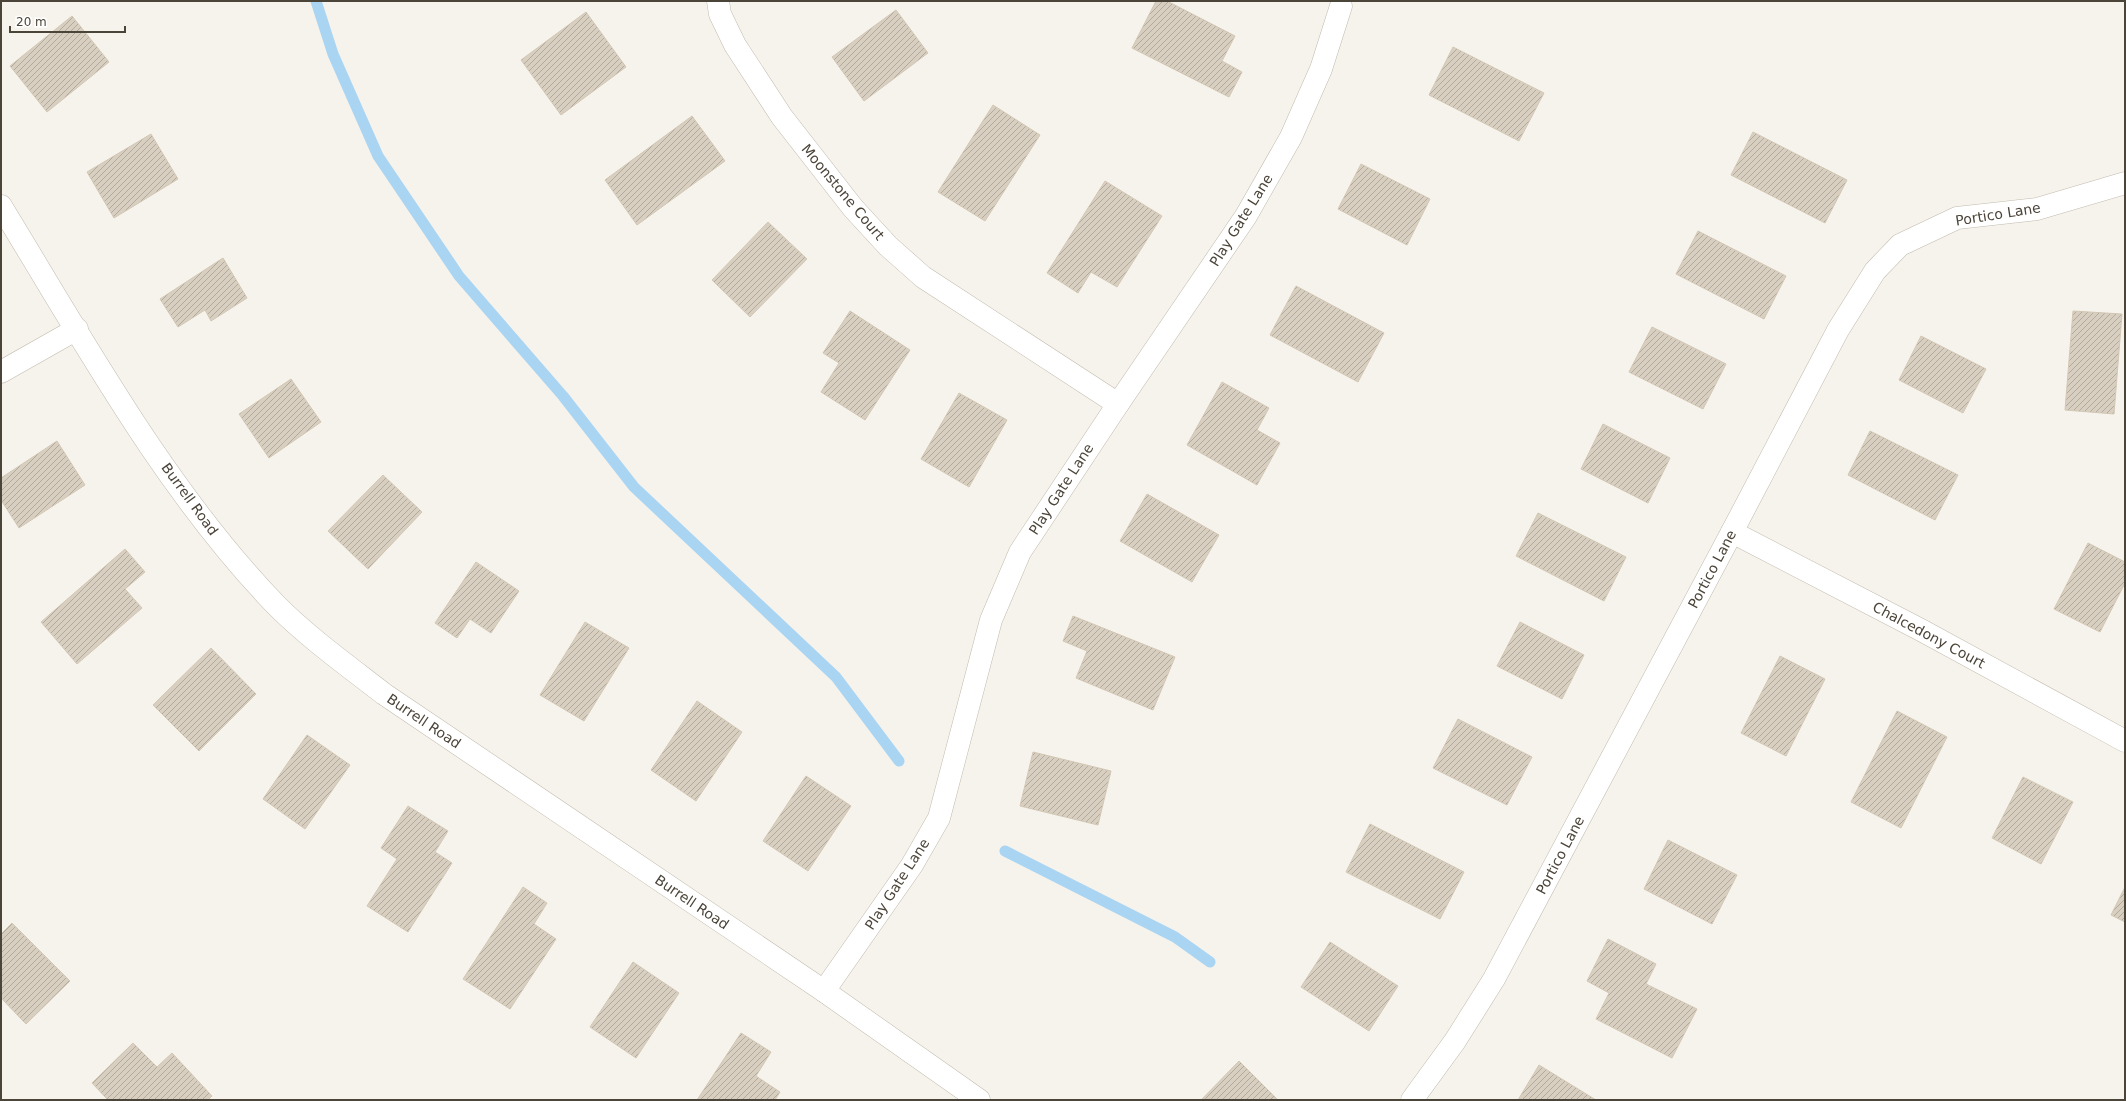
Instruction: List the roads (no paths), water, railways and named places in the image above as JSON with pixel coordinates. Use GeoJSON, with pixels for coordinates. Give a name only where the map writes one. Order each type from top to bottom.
{"type":"FeatureCollection","features":[{"type":"Feature","properties":{"kind":"street","name":"Moonstone Court"},"geometry":{"type":"LineString","coordinates":[[718,1],[720,14],[735,45],[782,118],[853,208],[888,246],[923,277],[1118,404]]}},
{"type":"Feature","properties":{"kind":"street","name":"Play Gate Lane"},"geometry":{"type":"LineString","coordinates":[[824,991],[912,866],[939,818],[991,620],[1020,552],[1118,404],[1246,216],[1291,137],[1321,69],[1341,6]]}},
{"type":"Feature","properties":{"kind":"street","name":"Portico Lane"},"geometry":{"type":"LineString","coordinates":[[1412,1100],[1455,1041],[1494,979],[1838,330],[1874,271],[1900,245],[1957,218],[2037,209],[2125,183]]}},
{"type":"Feature","properties":{"kind":"street","name":"Burrell Road"},"geometry":{"type":"LineString","coordinates":[[1,206],[126,408],[183,492],[228,550],[278,607],[384,694],[824,991],[980,1100]]}},
{"type":"Feature","properties":{"kind":"street"},"geometry":{"type":"LineString","coordinates":[[1,372],[77,329]]}},
{"type":"Feature","properties":{"kind":"street","name":"Chalcedony Court"},"geometry":{"type":"LineString","coordinates":[[1732,532],[1921,630],[2125,741]]}},
{"type":"Feature","properties":{"kind":"waterway"},"geometry":{"type":"LineString","coordinates":[[316,1],[333,54],[378,156],[459,276],[563,396],[634,487],[836,677],[899,761]]}},
{"type":"Feature","properties":{"kind":"waterway"},"geometry":{"type":"LineString","coordinates":[[1005,851],[1175,937],[1210,962]]}}]}
